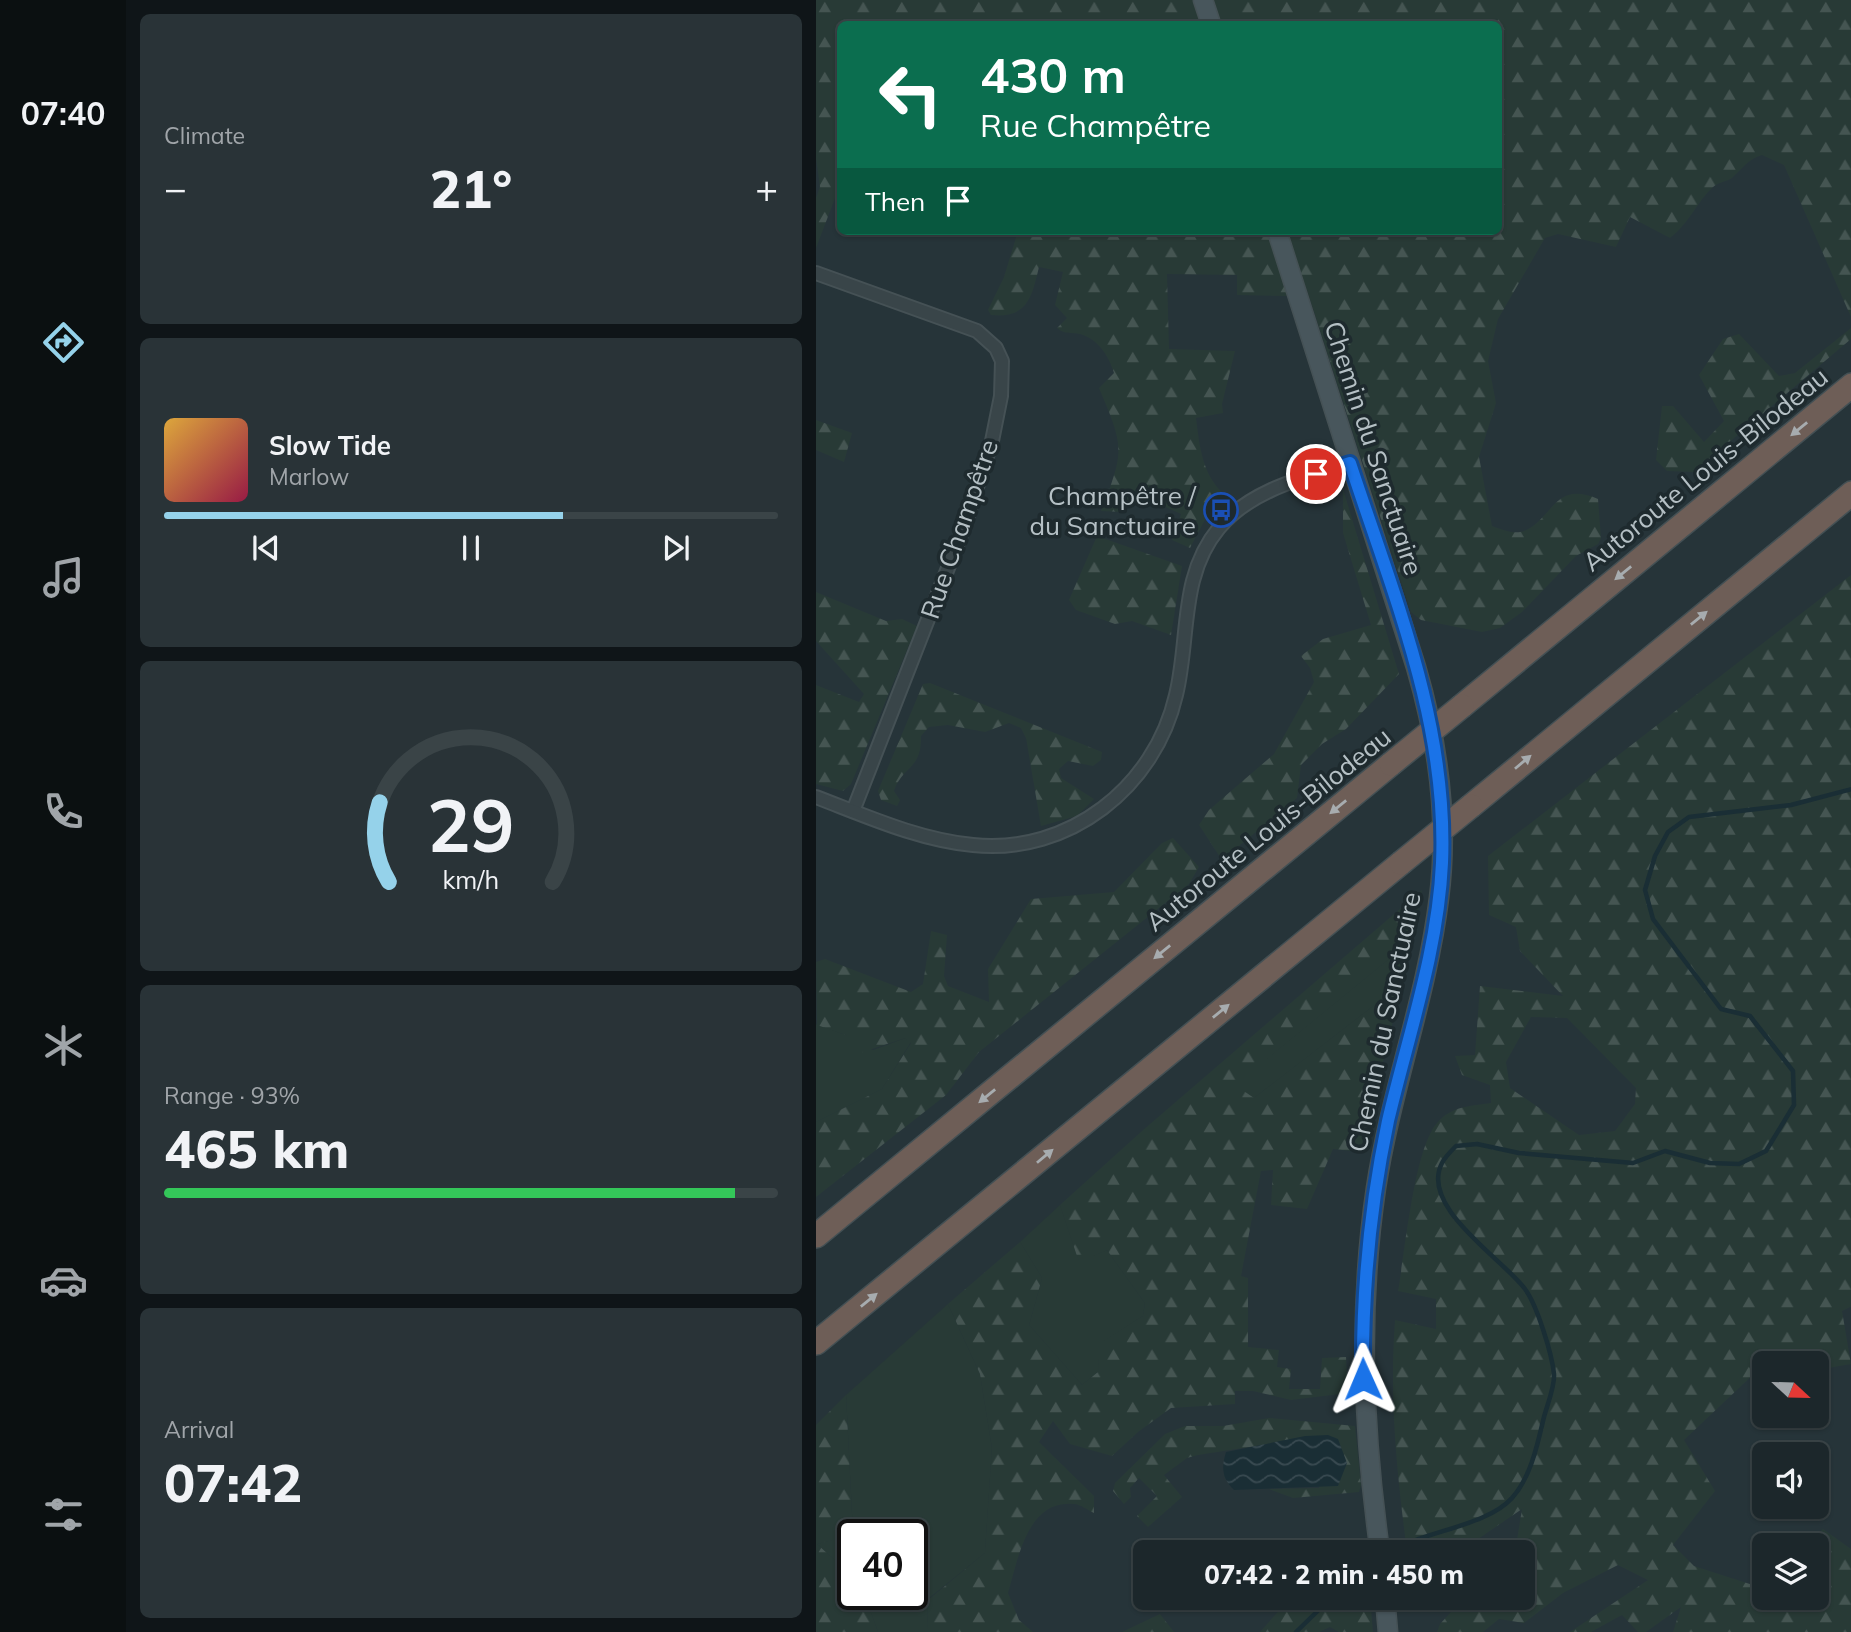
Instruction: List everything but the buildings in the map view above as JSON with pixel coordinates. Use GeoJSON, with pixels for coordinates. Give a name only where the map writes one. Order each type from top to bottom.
{"type":"FeatureCollection","features":[{"type":"Feature","properties":{"kind":"highway","name":"Autoroute Louis-Bilodeau"},"geometry":{"type":"LineString","coordinates":[[816,1236],[1851,385]]}},
{"type":"Feature","properties":{"kind":"highway"},"geometry":{"type":"LineString","coordinates":[[816,1343],[1851,493]]}},
{"type":"Feature","properties":{"kind":"street"},"geometry":{"type":"LineString","coordinates":[[1203,0],[1210,21]]}},
{"type":"Feature","properties":{"kind":"street","name":"Chemin du Sanctuaire"},"geometry":{"type":"LineString","coordinates":[[1278,235],[1424,693],[1438,760],[1442,816],[1441,881],[1434,932],[1386,1134],[1367,1264],[1363,1389],[1378,1540]]}},
{"type":"Feature","properties":{"kind":"street","name":"Rue Champêtre"},"geometry":{"type":"LineString","coordinates":[[816,273],[977,331],[996,348],[1004,373],[992,440],[980,484],[853,811]]}},
{"type":"Feature","properties":{"kind":"street"},"geometry":{"type":"LineString","coordinates":[[816,797],[935,838],[995,846],[1036,841],[1094,815],[1134,780],[1163,736],[1180,676],[1191,583],[1201,555],[1213,536],[1233,513],[1253,499],[1350,463]]}},
{"type":"Feature","properties":{"kind":"street"},"geometry":{"type":"LineString","coordinates":[[1386,1610],[1388,1632]]}},
{"type":"Feature","properties":{"kind":"green space"},"geometry":{"type":"Polygon","coordinates":[[[816,0],[1851,0],[1851,317],[1784,165],[1762,155],[1749,162],[1732,178],[1712,188],[1683,226],[1670,238],[1630,217],[1616,247],[1558,234],[1545,238],[1498,319],[1488,361],[1496,403],[1479,457],[1492,526],[1512,532],[1524,531],[1542,518],[1555,503],[1572,494],[1583,494],[1598,499],[1601,538],[1598,544],[1576,556],[1522,612],[1500,628],[1482,632],[1421,620],[1411,612],[1307,290],[1287,296],[1237,295],[1237,275],[1167,274],[1169,349],[1235,351],[1222,404],[1223,413],[1196,418],[1207,471],[1227,497],[1209,512],[1190,548],[1172,540],[1181,514],[1137,494],[1122,512],[1101,511],[1118,461],[1118,449],[1113,424],[1099,388],[1114,373],[1106,355],[1092,340],[1057,328],[1067,318],[1055,305],[1063,272],[1039,267],[1034,287],[1021,309],[1003,315],[991,315],[988,310],[1004,277],[1017,235],[1502,235],[1502,21],[837,21],[837,193],[816,248],[816,198],[820,187],[816,158],[816,0]]]}},
{"type":"Feature","properties":{"kind":"green space"},"geometry":{"type":"Polygon","coordinates":[[[1851,328],[1851,339],[1694,472],[1667,471],[1656,460],[1662,406],[1673,406],[1704,442],[1724,421],[1699,375],[1723,339],[1739,334],[1779,376],[1795,373],[1851,328]]]}},
{"type":"Feature","properties":{"kind":"green space"},"geometry":{"type":"Polygon","coordinates":[[[816,420],[852,433],[844,462],[816,450],[816,420]]]}},
{"type":"Feature","properties":{"kind":"green space"},"geometry":{"type":"Polygon","coordinates":[[[1343,489],[1399,674],[1346,729],[1322,744],[1301,765],[1297,798],[1222,860],[1199,825],[1209,810],[1274,754],[1314,682],[1310,668],[1301,656],[1323,639],[1371,625],[1343,533],[1343,489]]]}},
{"type":"Feature","properties":{"kind":"green space"},"geometry":{"type":"Polygon","coordinates":[[[1097,536],[1182,566],[1171,635],[1132,621],[1115,624],[1076,610],[1069,600],[1097,536]]]}},
{"type":"Feature","properties":{"kind":"green space"},"geometry":{"type":"Polygon","coordinates":[[[1851,575],[1852,1306],[1842,1311],[1851,1364],[1829,1368],[1829,1351],[1752,1351],[1752,1376],[1684,1440],[1715,1491],[1673,1545],[1694,1566],[1752,1585],[1752,1610],[1829,1610],[1829,1533],[1851,1549],[1851,1632],[1673,1632],[1681,1607],[1646,1632],[1638,1632],[1622,1615],[1591,1632],[1570,1632],[1648,1580],[1618,1565],[1563,1593],[1524,1623],[1499,1619],[1483,1632],[1437,1632],[1440,1624],[1453,1610],[1535,1610],[1535,1540],[1517,1540],[1522,1509],[1477,1540],[1406,1540],[1395,1437],[1395,1320],[1436,1329],[1436,1299],[1398,1291],[1422,1155],[1429,1136],[1443,1117],[1462,1108],[1491,1103],[1490,1085],[1462,1075],[1455,1056],[1475,1055],[1480,986],[1563,996],[1520,951],[1516,927],[1489,915],[1488,856],[1851,575]],[[1531,1017],[1506,1062],[1510,1088],[1579,1135],[1615,1131],[1635,1104],[1636,1088],[1567,1018],[1531,1017]]]}},
{"type":"Feature","properties":{"kind":"green space"},"geometry":{"type":"Polygon","coordinates":[[[816,592],[886,621],[902,619],[917,626],[851,784],[843,791],[816,784],[816,685],[859,702],[864,694],[816,641],[816,592]]]}},
{"type":"Feature","properties":{"kind":"green space"},"geometry":{"type":"Polygon","coordinates":[[[930,683],[1102,752],[1101,760],[1093,766],[1068,761],[1059,769],[1061,778],[1094,799],[1077,816],[1041,826],[1026,738],[1021,728],[1009,723],[985,732],[948,725],[929,727],[921,736],[915,762],[897,783],[894,791],[900,800],[897,806],[881,800],[878,791],[923,684],[930,683]]]}},
{"type":"Feature","properties":{"kind":"green space"},"geometry":{"type":"Polygon","coordinates":[[[1173,838],[1199,867],[1189,884],[979,1052],[946,1095],[816,1197],[816,1122],[882,1089],[911,1043],[905,1038],[857,1054],[846,1035],[817,1025],[816,962],[825,959],[911,992],[923,984],[931,931],[947,935],[944,976],[948,986],[989,1002],[988,969],[1031,899],[1114,892],[1162,843],[1173,838]]]}},
{"type":"Feature","properties":{"kind":"green space"},"geometry":{"type":"Polygon","coordinates":[[[1422,890],[1412,940],[1235,1085],[1254,1098],[1402,984],[1361,1152],[1333,1149],[1307,1209],[1271,1205],[1273,1170],[1261,1171],[1241,1276],[1248,1278],[1248,1347],[1279,1350],[1277,1367],[1291,1369],[1289,1389],[1320,1389],[1322,1358],[1346,1357],[1348,1393],[1291,1400],[1253,1391],[1235,1391],[1235,1404],[1171,1408],[1138,1432],[1112,1456],[1070,1444],[1053,1421],[1039,1442],[1094,1496],[1094,1513],[1076,1504],[1058,1505],[1045,1511],[1027,1534],[1008,1593],[1019,1620],[1033,1632],[927,1632],[928,1600],[985,1553],[992,1448],[980,1374],[948,1304],[1020,1242],[1042,1278],[1029,1325],[1082,1385],[1098,1372],[1099,1344],[1143,1316],[1145,1303],[1107,1250],[1079,1262],[1060,1205],[1422,890]]]}},
{"type":"Feature","properties":{"kind":"green space"},"geometry":{"type":"Polygon","coordinates":[[[1412,940],[1402,984],[1253,1099],[1234,1085],[1412,940]]]}},
{"type":"Feature","properties":{"kind":"green space"},"geometry":{"type":"Polygon","coordinates":[[[816,1024],[846,1035],[873,1050],[905,1038],[911,1042],[882,1089],[816,1122],[816,1024]]]}},
{"type":"Feature","properties":{"kind":"green space"},"geometry":{"type":"Polygon","coordinates":[[[1060,1205],[1079,1261],[1107,1250],[1145,1303],[1143,1316],[1100,1344],[1098,1372],[1082,1385],[1029,1325],[1042,1278],[1020,1242],[1060,1205]]]}},
{"type":"Feature","properties":{"kind":"green space"},"geometry":{"type":"Polygon","coordinates":[[[948,1304],[980,1374],[992,1448],[985,1553],[928,1599],[928,1519],[852,1519],[846,1395],[948,1304]]]}},
{"type":"Feature","properties":{"kind":"green space"},"geometry":{"type":"Polygon","coordinates":[[[846,1395],[852,1519],[837,1519],[837,1539],[817,1544],[837,1562],[837,1610],[870,1610],[878,1632],[816,1632],[816,1425],[846,1395]]]}},
{"type":"Feature","properties":{"kind":"green space"},"geometry":{"type":"Polygon","coordinates":[[[1269,1418],[1355,1426],[1361,1485],[1359,1492],[1293,1498],[1269,1489],[1319,1488],[1328,1435],[1187,1458],[1164,1475],[1182,1497],[1148,1527],[1137,1516],[1157,1496],[1139,1478],[1130,1488],[1131,1497],[1124,1504],[1113,1491],[1115,1483],[1165,1434],[1185,1426],[1223,1426],[1269,1418]]]}},
{"type":"Feature","properties":{"kind":"green space"},"geometry":{"type":"Polygon","coordinates":[[[837,1538],[837,1562],[817,1544],[837,1538]]]}},
{"type":"Feature","properties":{"kind":"green space"},"geometry":{"type":"Polygon","coordinates":[[[870,1610],[928,1610],[927,1632],[878,1632],[870,1610]]]}},
{"type":"Feature","properties":{"kind":"green space"},"geometry":{"type":"Polygon","coordinates":[[[1279,1610],[1371,1610],[1373,1632],[1339,1632],[1330,1627],[1319,1632],[1260,1632],[1279,1610]]]}},
{"type":"Feature","properties":{"kind":"green space"},"geometry":{"type":"Polygon","coordinates":[[[1160,1614],[1174,1632],[1122,1632],[1160,1614]]]}},
{"type":"Feature","properties":{"kind":"water"},"geometry":{"type":"Polygon","coordinates":[[[1328,1435],[1338,1439],[1347,1463],[1338,1486],[1234,1490],[1225,1477],[1223,1463],[1226,1452],[1305,1436],[1328,1435]]]}},
{"type":"Feature","properties":{"kind":"waterway"},"geometry":{"type":"LineString","coordinates":[[1416,1540],[1486,1516],[1512,1498],[1524,1481],[1532,1462],[1554,1379],[1547,1343],[1530,1296],[1467,1231],[1442,1197],[1438,1180],[1443,1161],[1456,1146],[1477,1144],[1519,1153],[1633,1163],[1665,1151],[1710,1163],[1739,1164],[1766,1151],[1794,1105],[1793,1071],[1750,1016],[1721,1009],[1653,919],[1645,890],[1655,856],[1668,832],[1689,817],[1791,805],[1852,789]]}},
{"type":"Feature","properties":{"kind":"waterway"},"geometry":{"type":"LineString","coordinates":[[1296,1632],[1319,1610]]}},
{"type":"Feature","properties":{"kind":"place","name":"Champêtre / du Sanctuaire"},"geometry":{"type":"Point","coordinates":[1221,510]}},
{"type":"Feature","properties":{"kind":"route"},"geometry":{"type":"LineString","coordinates":[[1316,474],[1350,463],[1424,693],[1438,760],[1442,805],[1442,862],[1434,932],[1386,1134],[1376,1189],[1364,1303],[1363,1379]]}}]}
